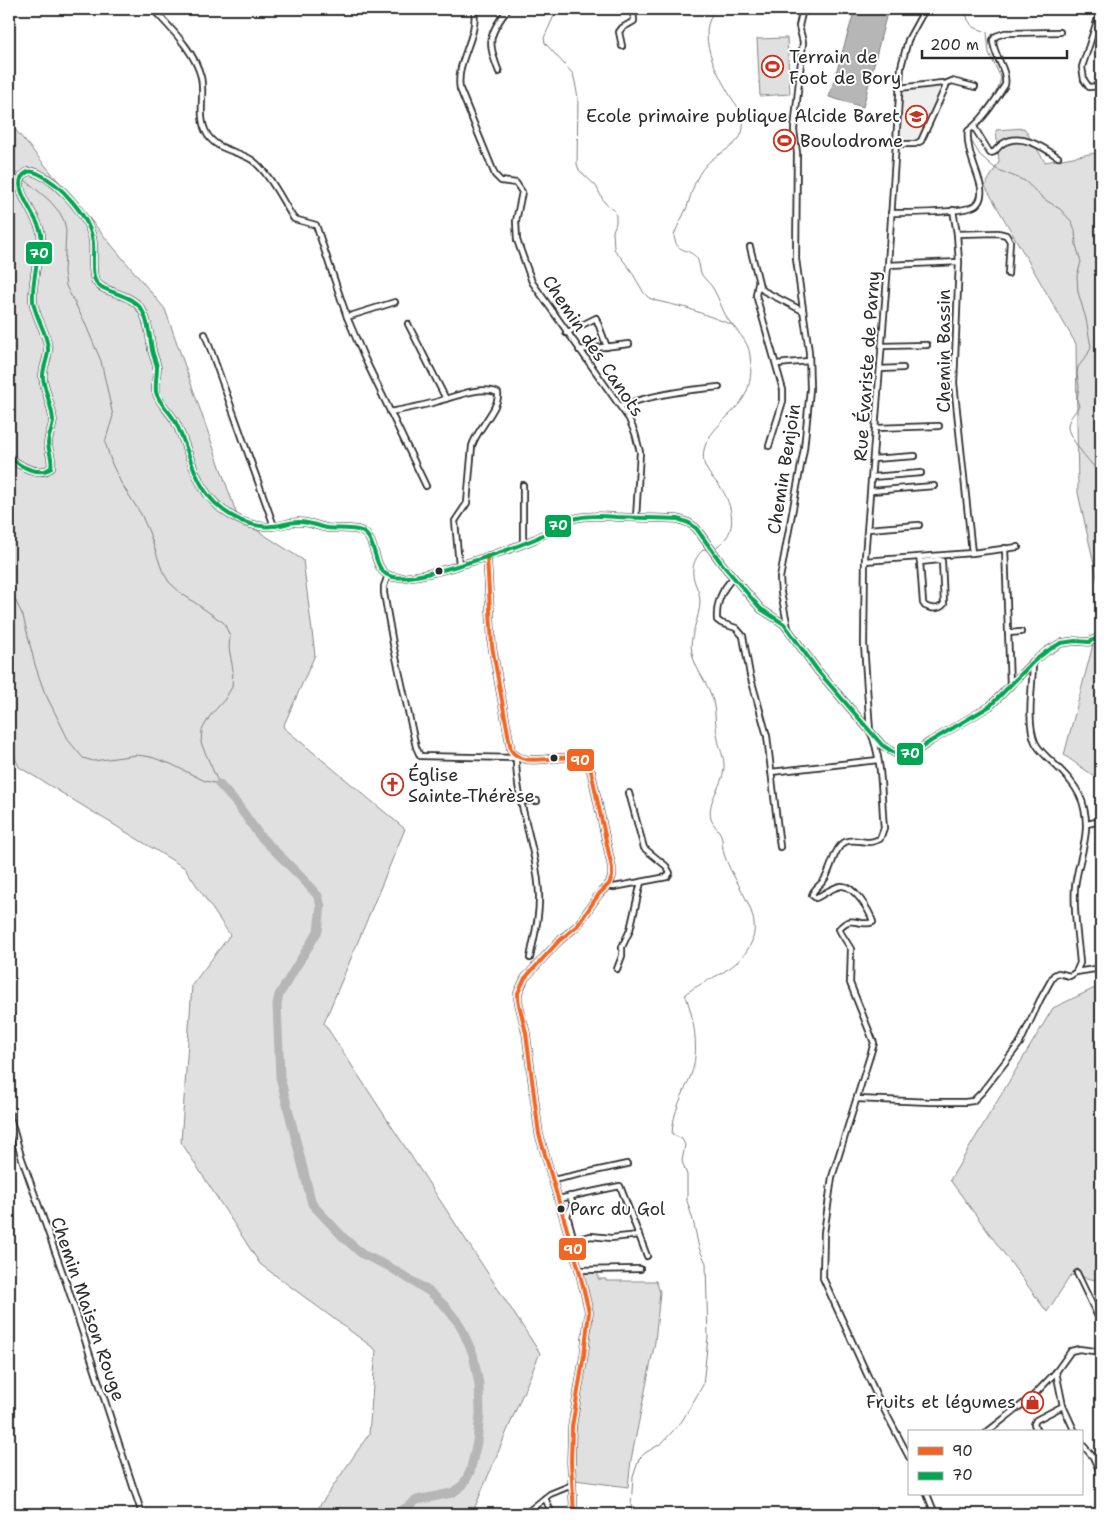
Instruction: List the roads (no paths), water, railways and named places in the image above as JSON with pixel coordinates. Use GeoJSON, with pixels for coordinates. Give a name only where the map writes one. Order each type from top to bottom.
{"type":"FeatureCollection","features":[{"type":"Feature","properties":{"kind":"main road"},"geometry":{"type":"LineString","coordinates":[[9,458],[27,468],[42,472],[51,468],[52,462],[48,442],[53,419],[42,376],[49,350],[33,302],[42,233],[20,185],[24,174],[28,171],[33,171],[46,178],[82,214],[93,240],[96,283],[102,288],[131,299],[141,307],[151,334],[152,351],[157,366],[156,390],[158,397],[177,425],[194,474],[208,497],[238,520],[263,527],[306,522],[329,528],[360,530],[365,533],[371,543],[381,570],[388,575],[402,577],[459,565],[487,556],[546,534],[560,524],[575,518],[591,516],[678,519],[696,528],[733,578],[761,609],[788,629],[818,672],[888,751],[896,754],[910,754],[990,706],[1033,662],[1047,651],[1061,643],[1075,640],[1089,642],[1101,636]]}},
{"type":"Feature","properties":{"kind":"main road"},"geometry":{"type":"LineString","coordinates":[[487,556],[492,646],[511,750],[517,758],[527,760],[572,757],[584,761],[588,765],[591,771],[612,868],[612,877],[607,886],[599,894],[578,925],[559,940],[540,960],[525,978],[518,993],[526,1033],[540,1134],[588,1305],[589,1318],[572,1427],[574,1514]]}},
{"type":"Feature","properties":{"kind":"street"},"geometry":{"type":"LineString","coordinates":[[153,9],[187,49],[195,63],[201,78],[203,125],[212,141],[220,147],[252,160],[267,176],[294,219],[316,225],[347,317],[364,357],[426,486]]}},
{"type":"Feature","properties":{"kind":"street","name":"Chemin des Canots"},"geometry":{"type":"LineString","coordinates":[[474,9],[476,15],[474,29],[460,70],[460,90],[495,175],[501,181],[516,183],[520,188],[521,199],[516,221],[517,240],[532,282],[566,333],[620,406],[635,433],[640,452],[636,518]]}},
{"type":"Feature","properties":{"kind":"street"},"geometry":{"type":"LineString","coordinates":[[499,72],[491,52],[491,44],[495,27],[508,9]]}},
{"type":"Feature","properties":{"kind":"street"},"geometry":{"type":"LineString","coordinates":[[622,46],[619,32],[622,28],[634,22],[633,9]]}},
{"type":"Feature","properties":{"kind":"street","name":"Chemin Benjoin"},"geometry":{"type":"LineString","coordinates":[[788,629],[780,578],[804,449],[810,389],[809,362],[796,259],[797,153],[794,130],[803,42],[799,26],[803,9]]}},
{"type":"Feature","properties":{"kind":"street","name":"Rue Évariste de Parny"},"geometry":{"type":"LineString","coordinates":[[857,1099],[874,1043],[850,983],[851,949],[839,929],[844,923],[852,920],[869,924],[873,922],[871,915],[851,888],[842,885],[816,898],[812,895],[814,890],[823,883],[839,848],[846,842],[856,840],[871,842],[880,839],[884,828],[878,760],[870,731],[864,644],[865,561],[903,54],[908,40],[925,9]]}},
{"type":"Feature","properties":{"kind":"street"},"geometry":{"type":"LineString","coordinates":[[1101,9],[1082,67],[1084,80],[1089,87],[1101,86]]}},
{"type":"Feature","properties":{"kind":"street"},"geometry":{"type":"LineString","coordinates":[[891,213],[952,210],[972,207],[977,204],[981,194],[980,184],[967,141],[971,129],[988,111],[1005,85],[1004,73],[992,43],[994,38],[1004,33],[1060,32]]}},
{"type":"Feature","properties":{"kind":"street"},"geometry":{"type":"LineString","coordinates":[[900,88],[945,84],[952,81],[975,87]]}},
{"type":"Feature","properties":{"kind":"street"},"geometry":{"type":"LineString","coordinates":[[896,144],[915,144],[921,142],[946,88],[945,84]]}},
{"type":"Feature","properties":{"kind":"street"},"geometry":{"type":"LineString","coordinates":[[971,129],[990,152],[994,152],[1000,145],[1006,142],[1024,140],[1042,146],[1058,157]]}},
{"type":"Feature","properties":{"kind":"street","name":"Chemin Bassin"},"geometry":{"type":"LineString","coordinates":[[952,210],[957,234],[959,262],[954,383],[972,552]]}},
{"type":"Feature","properties":{"kind":"street"},"geometry":{"type":"LineString","coordinates":[[957,234],[998,233],[1006,235],[1010,241],[1008,274]]}},
{"type":"Feature","properties":{"kind":"street"},"geometry":{"type":"LineString","coordinates":[[750,247],[758,284],[756,295],[777,364],[784,396],[769,446]]}},
{"type":"Feature","properties":{"kind":"street"},"geometry":{"type":"LineString","coordinates":[[888,265],[959,262]]}},
{"type":"Feature","properties":{"kind":"street"},"geometry":{"type":"LineString","coordinates":[[758,284],[764,291],[803,311]]}},
{"type":"Feature","properties":{"kind":"street"},"geometry":{"type":"LineString","coordinates":[[347,317],[395,302]]}},
{"type":"Feature","properties":{"kind":"street"},"geometry":{"type":"LineString","coordinates":[[566,333],[596,318],[607,347]]}},
{"type":"Feature","properties":{"kind":"street"},"geometry":{"type":"LineString","coordinates":[[408,324],[446,399]]}},
{"type":"Feature","properties":{"kind":"street"},"geometry":{"type":"LineString","coordinates":[[205,334],[274,526]]}},
{"type":"Feature","properties":{"kind":"street"},"geometry":{"type":"LineString","coordinates":[[579,350],[629,344]]}},
{"type":"Feature","properties":{"kind":"street"},"geometry":{"type":"LineString","coordinates":[[882,346],[928,345]]}},
{"type":"Feature","properties":{"kind":"street"},"geometry":{"type":"LineString","coordinates":[[777,364],[809,362]]}},
{"type":"Feature","properties":{"kind":"street"},"geometry":{"type":"LineString","coordinates":[[880,369],[903,368]]}},
{"type":"Feature","properties":{"kind":"street"},"geometry":{"type":"LineString","coordinates":[[620,406],[662,394],[718,387]]}},
{"type":"Feature","properties":{"kind":"street"},"geometry":{"type":"LineString","coordinates":[[390,412],[485,390],[498,393],[496,404],[474,438],[472,446],[467,503],[455,521],[459,565]]}},
{"type":"Feature","properties":{"kind":"street"},"geometry":{"type":"LineString","coordinates":[[876,428],[939,426]]}},
{"type":"Feature","properties":{"kind":"street"},"geometry":{"type":"LineString","coordinates":[[873,459],[915,456]]}},
{"type":"Feature","properties":{"kind":"street"},"geometry":{"type":"LineString","coordinates":[[872,476],[921,473]]}},
{"type":"Feature","properties":{"kind":"street"},"geometry":{"type":"LineString","coordinates":[[523,485],[523,543]]}},
{"type":"Feature","properties":{"kind":"street"},"geometry":{"type":"LineString","coordinates":[[871,491],[934,486]]}},
{"type":"Feature","properties":{"kind":"street"},"geometry":{"type":"LineString","coordinates":[[868,529],[919,525]]}},
{"type":"Feature","properties":{"kind":"street"},"geometry":{"type":"LineString","coordinates":[[919,559],[1018,547]]}},
{"type":"Feature","properties":{"kind":"street"},"geometry":{"type":"LineString","coordinates":[[1005,548],[1010,686]]}},
{"type":"Feature","properties":{"kind":"street"},"geometry":{"type":"LineString","coordinates":[[865,561],[919,559],[942,561],[944,604],[939,608],[924,606],[919,559]]}},
{"type":"Feature","properties":{"kind":"street"},"geometry":{"type":"LineString","coordinates":[[388,575],[384,586],[393,644],[416,747],[420,756],[517,758],[518,786],[539,894],[539,913],[530,958]]}},
{"type":"Feature","properties":{"kind":"street"},"geometry":{"type":"LineString","coordinates":[[733,578],[725,587],[719,599],[717,620],[736,628],[743,636],[750,675],[767,736],[780,846]]}},
{"type":"Feature","properties":{"kind":"street"},"geometry":{"type":"LineString","coordinates":[[1008,633],[1021,632]]}},
{"type":"Feature","properties":{"kind":"street"},"geometry":{"type":"LineString","coordinates":[[1033,662],[1031,715],[1035,743],[1080,794],[1087,824],[1075,887],[1080,963],[1076,972]]}},
{"type":"Feature","properties":{"kind":"street"},"geometry":{"type":"LineString","coordinates":[[771,772],[878,760]]}},
{"type":"Feature","properties":{"kind":"street"},"geometry":{"type":"LineString","coordinates":[[607,886],[614,887],[667,878],[670,873],[666,866],[644,848],[629,793]]}},
{"type":"Feature","properties":{"kind":"street"},"geometry":{"type":"LineString","coordinates":[[522,801],[537,801]]}},
{"type":"Feature","properties":{"kind":"street"},"geometry":{"type":"LineString","coordinates":[[1087,824],[1101,821]]}},
{"type":"Feature","properties":{"kind":"street"},"geometry":{"type":"LineString","coordinates":[[617,969],[622,956],[622,947],[630,930],[641,882]]}},
{"type":"Feature","properties":{"kind":"street"},"geometry":{"type":"LineString","coordinates":[[908,1455],[876,1394],[823,1278],[824,1233],[832,1177],[857,1099],[931,1102],[973,1101],[1016,1049],[1054,975],[1070,976],[1076,972],[1101,968]]}},
{"type":"Feature","properties":{"kind":"street","name":"Chemin Maison Rouge"},"geometry":{"type":"LineString","coordinates":[[9,1114],[21,1156],[68,1288],[142,1514]]}},
{"type":"Feature","properties":{"kind":"street"},"geometry":{"type":"LineString","coordinates":[[553,1180],[627,1164]]}},
{"type":"Feature","properties":{"kind":"street"},"geometry":{"type":"LineString","coordinates":[[558,1199],[620,1186],[647,1256]]}},
{"type":"Feature","properties":{"kind":"street"},"geometry":{"type":"LineString","coordinates":[[570,1196],[573,1205],[567,1215],[574,1240],[591,1236],[611,1238],[639,1235]]}},
{"type":"Feature","properties":{"kind":"street"},"geometry":{"type":"LineString","coordinates":[[579,1270],[640,1269]]}},
{"type":"Feature","properties":{"kind":"street"},"geometry":{"type":"LineString","coordinates":[[1077,1273],[1101,1323]]}},
{"type":"Feature","properties":{"kind":"street"},"geometry":{"type":"LineString","coordinates":[[989,1430],[1033,1396],[1056,1372],[1066,1355],[1075,1349],[1101,1352]]}},
{"type":"Feature","properties":{"kind":"street"},"geometry":{"type":"LineString","coordinates":[[1056,1372],[1063,1406],[1074,1430]]}},
{"type":"Feature","properties":{"kind":"street"},"geometry":{"type":"LineString","coordinates":[[1036,1430],[1034,1424],[1036,1420],[1063,1406]]}},
{"type":"Feature","properties":{"kind":"street"},"geometry":{"type":"LineString","coordinates":[[1082,1446],[1093,1457],[1101,1474]]}},
{"type":"Feature","properties":{"kind":"street"},"geometry":{"type":"LineString","coordinates":[[525,1514],[545,1498],[572,1485]]}},
{"type":"Feature","properties":{"kind":"street"},"geometry":{"type":"LineString","coordinates":[[928,1496],[936,1514]]}},
{"type":"Feature","properties":{"kind":"street"},"geometry":{"type":"LineString","coordinates":[[545,1498],[552,1514]]}},
{"type":"Feature","properties":{"kind":"waterway"},"geometry":{"type":"LineString","coordinates":[[557,9],[544,38],[545,43],[573,74],[578,98],[577,164],[579,170],[596,186],[604,202],[614,210],[616,216],[613,231],[614,249],[649,298],[687,308],[733,325]]}},
{"type":"Feature","properties":{"kind":"waterway"},"geometry":{"type":"LineString","coordinates":[[715,549],[729,532],[732,519],[724,493],[705,467],[704,453],[706,443],[711,435],[744,397],[750,377],[750,356],[747,345],[727,318],[713,288],[702,275],[696,257],[679,248],[674,235],[687,207],[696,180],[702,170],[711,160],[736,142],[743,129],[739,108],[714,65],[707,42],[707,30],[710,19],[716,9]]}},
{"type":"Feature","properties":{"kind":"waterway"},"geometry":{"type":"LineString","coordinates":[[965,9],[968,20],[973,27],[987,32],[989,53],[1001,78],[997,92],[974,123]]}},
{"type":"Feature","properties":{"kind":"waterway"},"geometry":{"type":"LineString","coordinates":[[970,131],[972,142],[980,155],[996,169],[1025,181],[1044,199],[1060,209],[1072,222],[1081,262],[1077,276],[1078,292],[1086,319],[1091,347],[1078,367],[1079,386],[1077,400],[1079,406],[1070,419],[1068,428],[1087,459],[1101,474]]}},
{"type":"Feature","properties":{"kind":"waterway"},"geometry":{"type":"LineString","coordinates":[[9,168],[21,177]]}},
{"type":"Feature","properties":{"kind":"waterway"},"geometry":{"type":"LineString","coordinates":[[24,179],[50,201],[64,221],[66,231],[64,272],[66,286],[84,321],[101,361],[113,416],[105,442],[112,464],[121,483],[141,514],[162,570],[169,582],[181,593],[224,623],[230,636],[229,648],[233,670],[232,687],[202,730],[201,743],[219,784]]}},
{"type":"Feature","properties":{"kind":"waterway"},"geometry":{"type":"LineString","coordinates":[[633,1514],[631,1505],[633,1477],[639,1459],[662,1443],[682,1421],[703,1385],[705,1367],[708,1337],[706,1263],[699,1248],[687,1201],[687,1175],[682,1161],[685,1145],[682,1139],[672,1134],[676,1110],[694,1066],[695,1034],[685,994],[740,960],[752,941],[754,930],[750,908],[728,864],[723,852],[721,835],[711,819],[710,812],[724,772],[724,762],[717,734],[713,701],[696,665],[691,647],[700,601],[693,577],[693,568],[695,560],[700,553],[704,549],[709,550]]}},
{"type":"Feature","properties":{"kind":"waterway"},"geometry":{"type":"LineString","coordinates":[[9,587],[23,616],[35,665],[44,691],[69,741],[83,758],[93,761],[137,755],[151,757],[171,764],[205,781],[219,784]]}},
{"type":"Feature","properties":{"kind":"waterway"},"geometry":{"type":"LineString","coordinates":[[219,784],[237,804],[260,836],[318,896],[321,906],[318,931],[279,995],[277,1004],[280,1077],[312,1204],[362,1254],[388,1266],[430,1292],[445,1306],[460,1325],[473,1354],[479,1384],[480,1414],[477,1442],[470,1472],[463,1485],[452,1493],[417,1500],[397,1514]]}},
{"type":"Feature","properties":{"kind":"place","name":"Terrain de Foot de Bory"},"geometry":{"type":"Point","coordinates":[773,67]}},
{"type":"Feature","properties":{"kind":"place","name":"Ecole primaire publique Alcide Baret"},"geometry":{"type":"Point","coordinates":[916,116]}},
{"type":"Feature","properties":{"kind":"place","name":"Boulodrome"},"geometry":{"type":"Point","coordinates":[784,141]}},
{"type":"Feature","properties":{"kind":"place","name":"Église Sainte-Thérèse"},"geometry":{"type":"Point","coordinates":[392,785]}},
{"type":"Feature","properties":{"kind":"place","name":"Parc du Gol"},"geometry":{"type":"Point","coordinates":[561,1209]}},
{"type":"Feature","properties":{"kind":"place","name":"Fruits et légumes"},"geometry":{"type":"Point","coordinates":[1032,1402]}}]}
